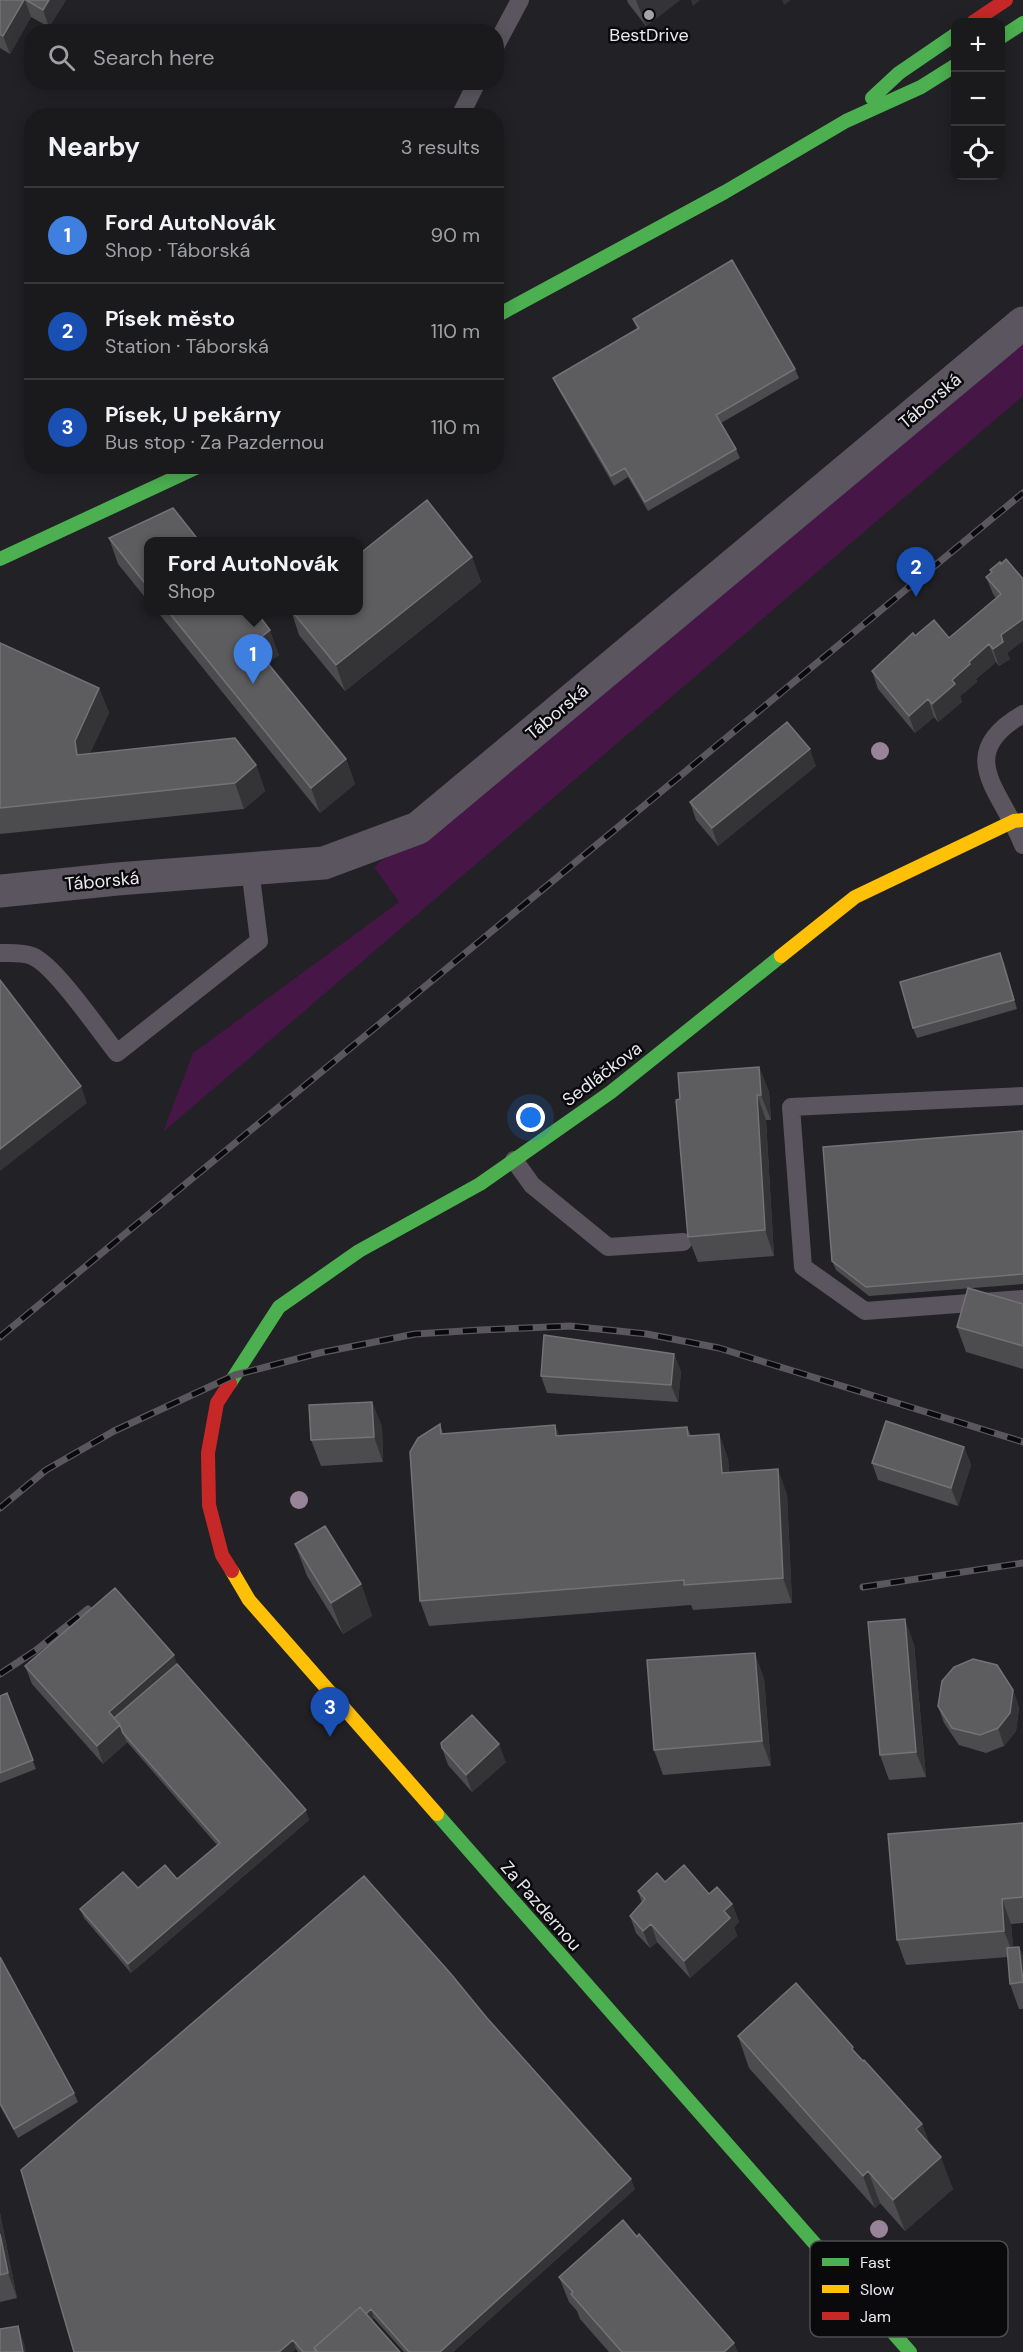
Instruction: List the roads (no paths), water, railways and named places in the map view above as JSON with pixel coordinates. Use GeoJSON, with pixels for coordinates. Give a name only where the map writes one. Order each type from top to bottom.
{"type":"FeatureCollection","features":[{"type":"Feature","properties":{"kind":"street"},"geometry":{"type":"LineString","coordinates":[[979,18],[1006,0]]}},
{"type":"Feature","properties":{"kind":"street"},"geometry":{"type":"LineString","coordinates":[[1005,35],[1023,23]]}},
{"type":"Feature","properties":{"kind":"street"},"geometry":{"type":"LineString","coordinates":[[846,121],[899,73],[951,37]]}},
{"type":"Feature","properties":{"kind":"street"},"geometry":{"type":"LineString","coordinates":[[504,312],[695,208],[846,121],[921,87],[951,68]]}},
{"type":"Feature","properties":{"kind":"street","name":"Táborská"},"geometry":{"type":"LineString","coordinates":[[0,891],[324,863],[418,828],[1023,323]]}},
{"type":"Feature","properties":{"kind":"street"},"geometry":{"type":"LineString","coordinates":[[0,559],[183,474]]}},
{"type":"Feature","properties":{"kind":"street","name":"Sedláčkova"},"geometry":{"type":"LineString","coordinates":[[208,1453],[217,1403],[279,1307],[359,1251],[480,1184],[611,1092],[855,897],[1018,821]]}},
{"type":"Feature","properties":{"kind":"street","name":"Za Pazdernou"},"geometry":{"type":"LineString","coordinates":[[208,1453],[209,1505],[222,1555],[249,1600],[812,2241]]}},
{"type":"Feature","properties":{"kind":"street","name":"Za Pazdernou"},"geometry":{"type":"LineString","coordinates":[[897,2337],[910,2352]]}},
{"type":"Feature","properties":{"kind":"lane"},"geometry":{"type":"LineString","coordinates":[[504,30],[520,0]]}},
{"type":"Feature","properties":{"kind":"lane"},"geometry":{"type":"LineString","coordinates":[[464,108],[473,90]]}},
{"type":"Feature","properties":{"kind":"lane"},"geometry":{"type":"LineString","coordinates":[[1023,714],[1008,723],[993,737],[986,754],[986,772],[1018,821],[1023,845]]}},
{"type":"Feature","properties":{"kind":"lane"},"geometry":{"type":"LineString","coordinates":[[0,953],[17,952],[33,956],[50,968],[117,1053],[260,941],[250,869]]}},
{"type":"Feature","properties":{"kind":"lane"},"geometry":{"type":"LineString","coordinates":[[1023,1096],[791,1107],[802,1267],[865,1311],[1023,1299]]}},
{"type":"Feature","properties":{"kind":"lane"},"geometry":{"type":"LineString","coordinates":[[514,1160],[532,1185],[608,1247],[683,1242]]}},
{"type":"Feature","properties":{"kind":"railway"},"geometry":{"type":"LineString","coordinates":[[0,1337],[1023,493]]}},
{"type":"Feature","properties":{"kind":"railway"},"geometry":{"type":"LineString","coordinates":[[0,1508],[46,1470],[114,1431],[235,1375],[319,1353],[415,1334],[570,1326],[647,1334],[719,1348],[1023,1442]]}},
{"type":"Feature","properties":{"kind":"railway"},"geometry":{"type":"LineString","coordinates":[[863,1587],[1023,1563]]}},
{"type":"Feature","properties":{"kind":"railway"},"geometry":{"type":"LineString","coordinates":[[0,1674],[35,1651],[88,1609]]}},
{"type":"Feature","properties":{"kind":"place","name":"BestDrive"},"geometry":{"type":"Point","coordinates":[649,15]}},
{"type":"Feature","properties":{"kind":"place","name":"Písek město"},"geometry":{"type":"Point","coordinates":[916,597]}},
{"type":"Feature","properties":{"kind":"place","name":"Ford AutoNovák"},"geometry":{"type":"Point","coordinates":[253,684]}},
{"type":"Feature","properties":{"kind":"place","name":"Písek, U pekárny"},"geometry":{"type":"Point","coordinates":[330,1737]}}]}
